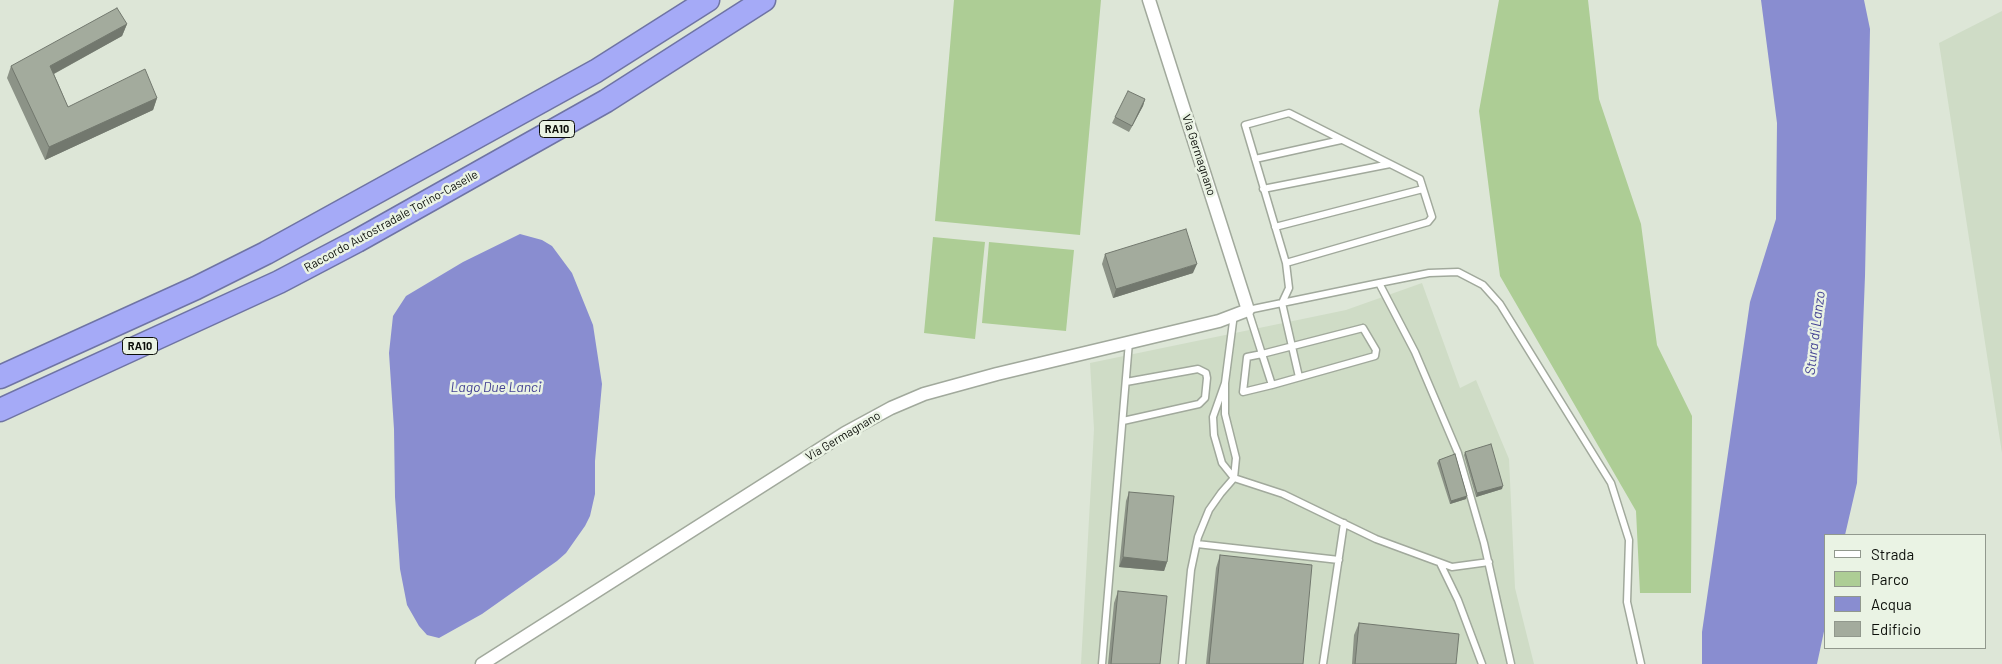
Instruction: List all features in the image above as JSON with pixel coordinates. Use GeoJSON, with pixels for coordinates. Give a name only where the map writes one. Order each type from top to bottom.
{"type":"FeatureCollection","features":[{"type":"Feature","properties":{"kind":"highway","name":"RA10"},"geometry":{"type":"LineString","coordinates":[[0,377],[196,288],[266,253],[596,71],[708,0]]}},
{"type":"Feature","properties":{"kind":"highway","name":"Raccordo Autostradale Torino-Caselle"},"geometry":{"type":"LineString","coordinates":[[0,410],[279,282],[344,248],[606,101],[764,0]]}},
{"type":"Feature","properties":{"kind":"street","name":"Via Germagnano"},"geometry":{"type":"LineString","coordinates":[[482,664],[845,433],[891,408],[924,394],[997,374],[1219,321],[1248,310],[1149,0]]}},
{"type":"Feature","properties":{"kind":"lane"},"geometry":{"type":"LineString","coordinates":[[1286,263],[1428,222],[1432,217],[1420,179],[1289,113],[1245,125],[1286,263],[1289,288],[1282,304],[1299,377]]}},
{"type":"Feature","properties":{"kind":"lane"},"geometry":{"type":"LineString","coordinates":[[1255,159],[1342,140]]}},
{"type":"Feature","properties":{"kind":"lane"},"geometry":{"type":"LineString","coordinates":[[1263,189],[1390,164]]}},
{"type":"Feature","properties":{"kind":"lane"},"geometry":{"type":"LineString","coordinates":[[1275,227],[1423,189]]}},
{"type":"Feature","properties":{"kind":"lane","name":"Via Germagnano"},"geometry":{"type":"LineString","coordinates":[[1248,310],[1429,273],[1458,272],[1482,285],[1500,304],[1611,483],[1629,540],[1627,602],[1641,664]]}},
{"type":"Feature","properties":{"kind":"lane"},"geometry":{"type":"LineString","coordinates":[[1378,283],[1416,352],[1458,453],[1488,562],[1511,664]]}},
{"type":"Feature","properties":{"kind":"lane"},"geometry":{"type":"LineString","coordinates":[[1248,310],[1272,385]]}},
{"type":"Feature","properties":{"kind":"lane"},"geometry":{"type":"LineString","coordinates":[[1182,664],[1191,570],[1197,544],[1209,510],[1220,493],[1234,478],[1236,458],[1225,414],[1225,383],[1234,314]]}},
{"type":"Feature","properties":{"kind":"lane"},"geometry":{"type":"LineString","coordinates":[[1363,328],[1376,350],[1375,356],[1243,392],[1246,358],[1292,346],[1363,328]]}},
{"type":"Feature","properties":{"kind":"lane"},"geometry":{"type":"LineString","coordinates":[[1102,664],[1129,342]]}},
{"type":"Feature","properties":{"kind":"lane"},"geometry":{"type":"LineString","coordinates":[[1123,421],[1200,404],[1205,398],[1208,378],[1206,373],[1198,369],[1126,382]]}},
{"type":"Feature","properties":{"kind":"lane"},"geometry":{"type":"LineString","coordinates":[[1225,383],[1213,418],[1214,435],[1222,463],[1234,478],[1283,494],[1383,542],[1452,567],[1488,562]]}},
{"type":"Feature","properties":{"kind":"lane"},"geometry":{"type":"LineString","coordinates":[[1323,664],[1344,523]]}},
{"type":"Feature","properties":{"kind":"lane"},"geometry":{"type":"LineString","coordinates":[[1197,544],[1339,560]]}},
{"type":"Feature","properties":{"kind":"lane"},"geometry":{"type":"LineString","coordinates":[[1440,563],[1458,600],[1482,664]]}},
{"type":"Feature","properties":{"kind":"shaded area"},"geometry":{"type":"Polygon","coordinates":[[[2002,11],[2002,453],[1939,43],[2002,11]]]}},
{"type":"Feature","properties":{"kind":"shaded area"},"geometry":{"type":"Polygon","coordinates":[[[1422,283],[1460,388],[1476,380],[1509,459],[1515,588],[1534,664],[1081,664],[1094,429],[1090,363],[1346,310],[1422,283]]]}},
{"type":"Feature","properties":{"kind":"green space"},"geometry":{"type":"Polygon","coordinates":[[[954,0],[1101,0],[1080,235],[935,221],[954,0]]]}},
{"type":"Feature","properties":{"kind":"green space"},"geometry":{"type":"Polygon","coordinates":[[[1499,0],[1588,0],[1599,99],[1641,224],[1657,345],[1692,416],[1691,593],[1640,593],[1636,511],[1500,276],[1479,111],[1499,0]]]}},
{"type":"Feature","properties":{"kind":"green space"},"geometry":{"type":"Polygon","coordinates":[[[933,237],[985,242],[975,339],[924,333],[933,237]]]}},
{"type":"Feature","properties":{"kind":"green space"},"geometry":{"type":"Polygon","coordinates":[[[989,242],[1074,250],[1066,331],[982,323],[989,242]]]}},
{"type":"Feature","properties":{"kind":"water","name":"Stura di Lanzo"},"geometry":{"type":"Polygon","coordinates":[[[1761,0],[1864,0],[1870,29],[1865,276],[1857,483],[1845,534],[1824,534],[1824,631],[1817,664],[1702,664],[1702,632],[1750,302],[1776,219],[1777,123],[1761,0]]]}},
{"type":"Feature","properties":{"kind":"water","name":"Lago Due Lanci"},"geometry":{"type":"Polygon","coordinates":[[[520,234],[542,240],[552,246],[572,273],[593,325],[602,384],[595,461],[595,494],[590,516],[566,553],[482,614],[439,638],[427,635],[419,626],[407,605],[400,569],[389,353],[393,316],[406,296],[463,262],[520,234]]]}},
{"type":"Feature","properties":{"kind":"building"},"geometry":{"type":"Polygon","coordinates":[[[117,8],[127,24],[50,66],[68,107],[145,69],[157,98],[49,147],[11,66],[117,8]]]}},
{"type":"Feature","properties":{"kind":"building"},"geometry":{"type":"Polygon","coordinates":[[[1128,91],[1145,99],[1132,126],[1115,117],[1128,91]]]}},
{"type":"Feature","properties":{"kind":"building"},"geometry":{"type":"Polygon","coordinates":[[[1186,229],[1197,264],[1116,289],[1105,254],[1186,229]]]}},
{"type":"Feature","properties":{"kind":"building"},"geometry":{"type":"Polygon","coordinates":[[[1491,444],[1503,486],[1477,493],[1465,452],[1491,444]]]}},
{"type":"Feature","properties":{"kind":"building"},"geometry":{"type":"Polygon","coordinates":[[[1455,454],[1467,496],[1451,501],[1439,460],[1455,454]]]}},
{"type":"Feature","properties":{"kind":"building"},"geometry":{"type":"Polygon","coordinates":[[[1129,492],[1174,496],[1167,562],[1123,557],[1129,492]]]}},
{"type":"Feature","properties":{"kind":"building"},"geometry":{"type":"Polygon","coordinates":[[[1220,555],[1312,565],[1303,664],[1209,664],[1220,555]]]}},
{"type":"Feature","properties":{"kind":"building"},"geometry":{"type":"Polygon","coordinates":[[[1118,591],[1167,596],[1160,664],[1111,664],[1118,591]]]}},
{"type":"Feature","properties":{"kind":"building"},"geometry":{"type":"Polygon","coordinates":[[[1359,623],[1459,634],[1456,664],[1355,664],[1359,623]]]}}]}
